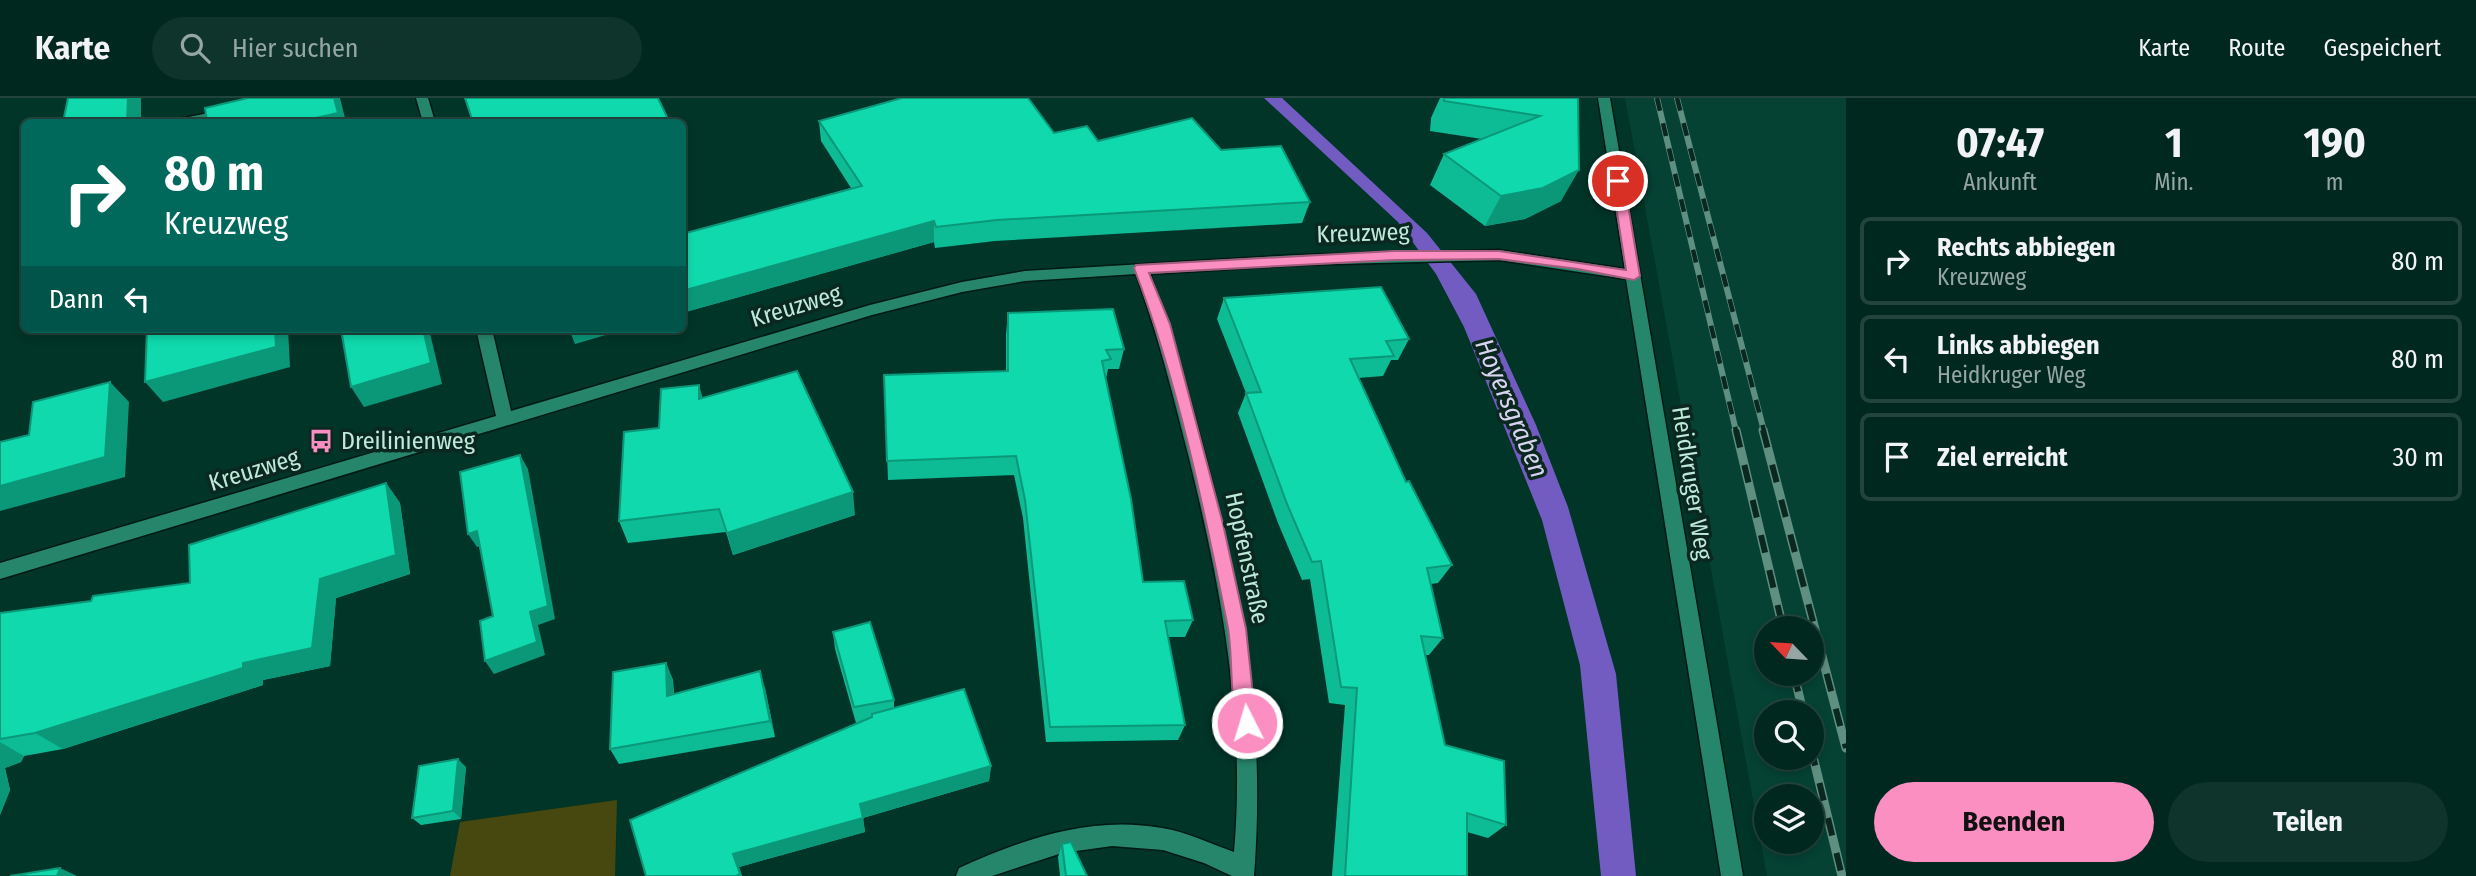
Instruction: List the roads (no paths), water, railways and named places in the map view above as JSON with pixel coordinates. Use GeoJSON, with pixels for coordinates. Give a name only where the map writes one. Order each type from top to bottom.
{"type":"FeatureCollection","features":[{"type":"Feature","properties":{"kind":"street"},"geometry":{"type":"LineString","coordinates":[[422,98],[428,119]]}},
{"type":"Feature","properties":{"kind":"street","name":"Heidkruger Weg"},"geometry":{"type":"LineString","coordinates":[[1604,98],[1732,876]]}},
{"type":"Feature","properties":{"kind":"street"},"geometry":{"type":"LineString","coordinates":[[198,119],[246,109]]}},
{"type":"Feature","properties":{"kind":"street","name":"Kreuzweg"},"geometry":{"type":"LineString","coordinates":[[0,571],[858,313],[962,287],[1025,276],[1400,256],[1535,258],[1634,276]]}},
{"type":"Feature","properties":{"kind":"street","name":"Hopfenstraße"},"geometry":{"type":"LineString","coordinates":[[967,876],[1012,855],[1093,834],[1163,839],[1243,871],[1249,750],[1237,629],[1215,524],[1163,324],[1141,268]]}},
{"type":"Feature","properties":{"kind":"street"},"geometry":{"type":"LineString","coordinates":[[485,333],[505,421]]}},
{"type":"Feature","properties":{"kind":"water","name":"Hoyersgraben"},"geometry":{"type":"Polygon","coordinates":[[[1264,98],[1282,98],[1427,233],[1476,294],[1536,425],[1568,507],[1616,674],[1636,876],[1601,876],[1580,665],[1542,520],[1464,327],[1436,274],[1398,222],[1264,98]]]}},
{"type":"Feature","properties":{"kind":"railway"},"geometry":{"type":"LineString","coordinates":[[1657,98],[1736,431]]}},
{"type":"Feature","properties":{"kind":"railway"},"geometry":{"type":"LineString","coordinates":[[1677,98],[1764,431]]}},
{"type":"Feature","properties":{"kind":"railway"},"geometry":{"type":"LineString","coordinates":[[1736,430],[1780,616]]}},
{"type":"Feature","properties":{"kind":"railway"},"geometry":{"type":"LineString","coordinates":[[1763,430],[1846,748]]}},
{"type":"Feature","properties":{"kind":"railway"},"geometry":{"type":"LineString","coordinates":[[1797,686],[1800,700]]}},
{"type":"Feature","properties":{"kind":"railway"},"geometry":{"type":"LineString","coordinates":[[1816,770],[1842,876]]}},
{"type":"Feature","properties":{"kind":"place","name":"Dreilinienweg"},"geometry":{"type":"Point","coordinates":[321,441]}}]}
